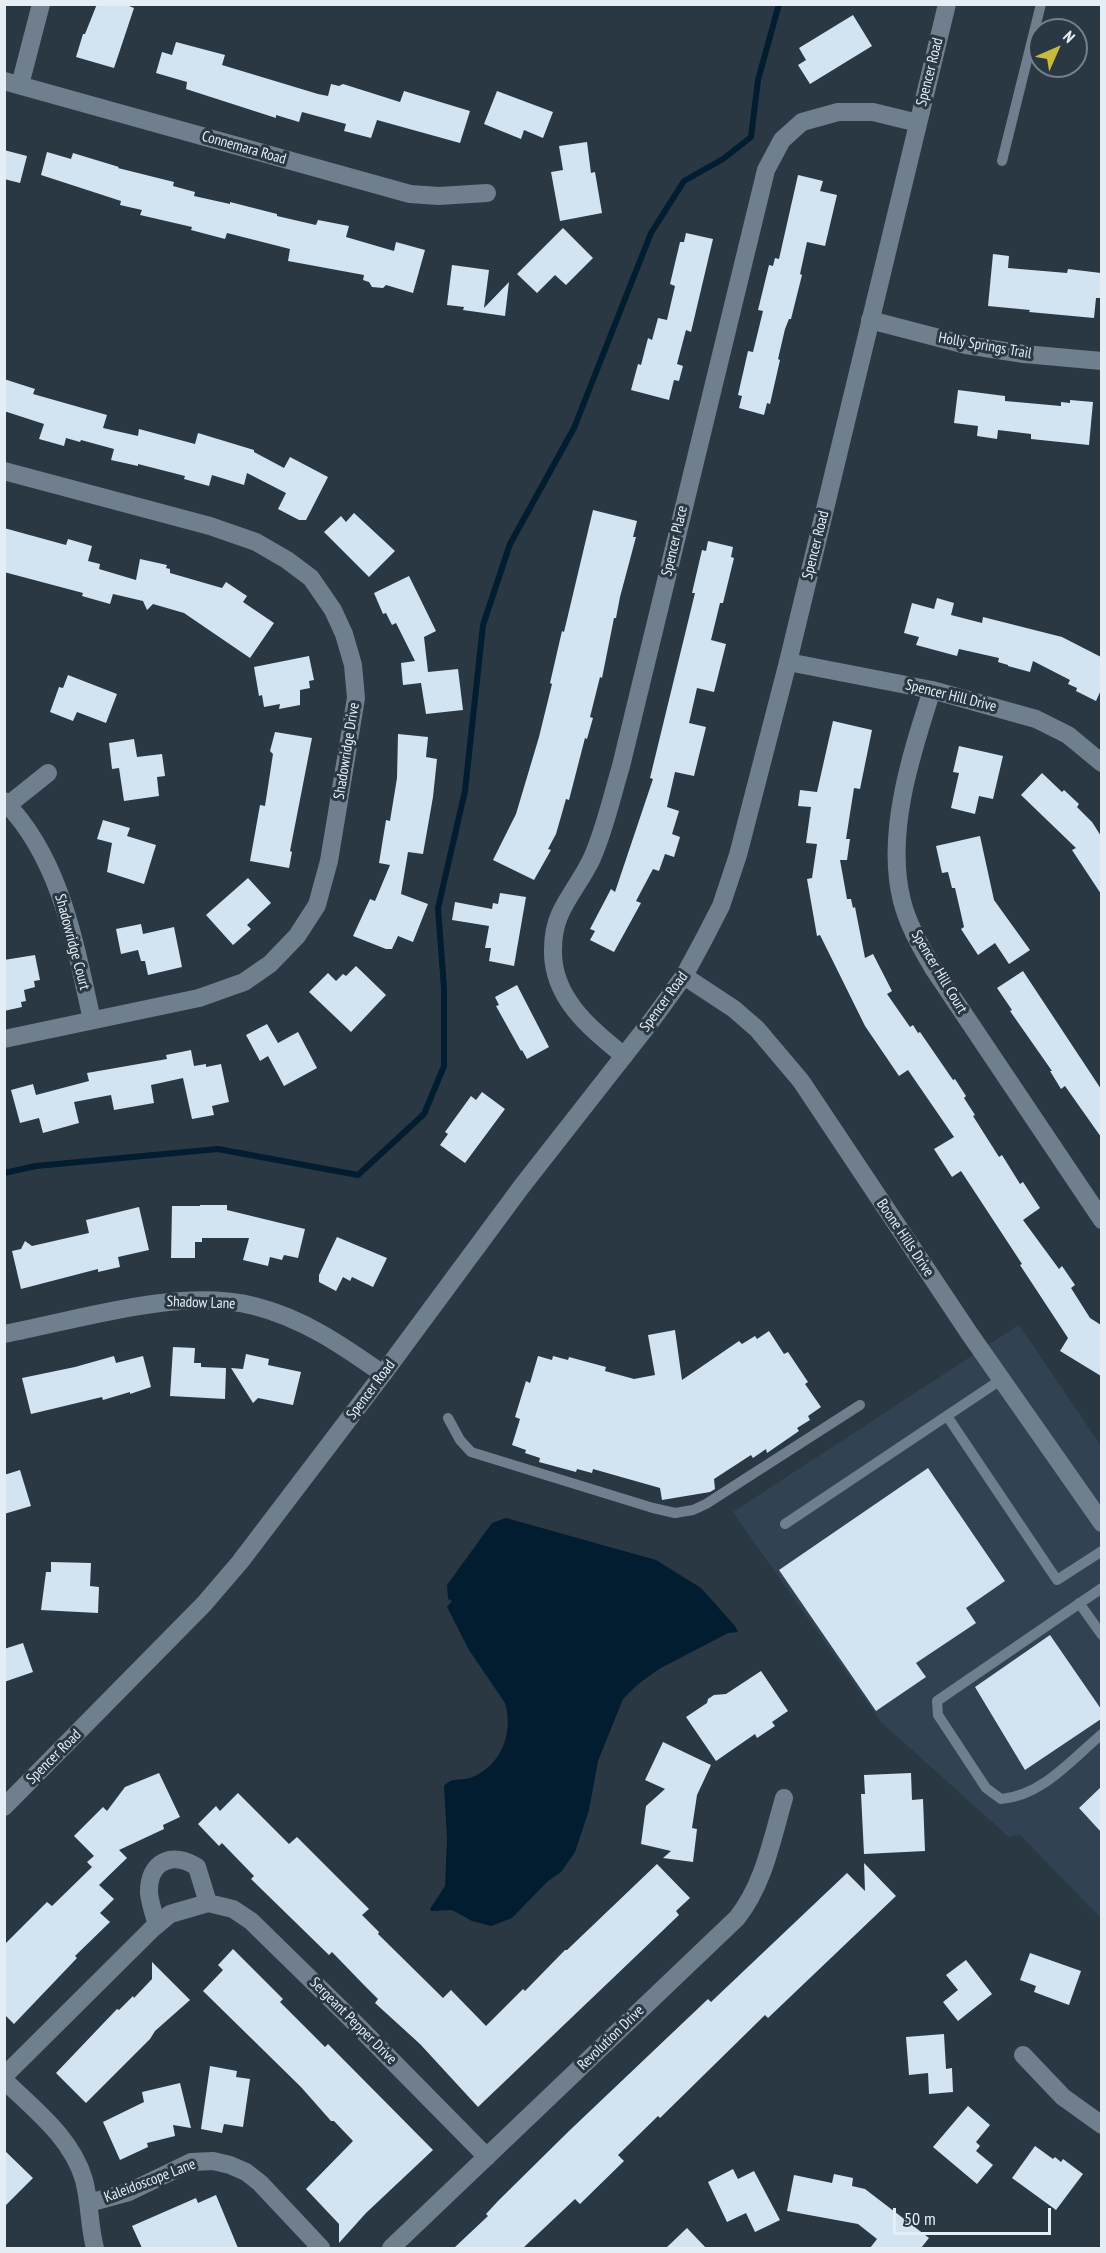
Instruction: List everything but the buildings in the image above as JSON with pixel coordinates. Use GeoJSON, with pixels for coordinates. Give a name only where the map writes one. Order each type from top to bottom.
{"type":"FeatureCollection","features":[{"type":"Feature","properties":{"kind":"street"},"geometry":{"type":"LineString","coordinates":[[12,83],[41,4]]}},
{"type":"Feature","properties":{"kind":"street","name":"Spencer Road"},"geometry":{"type":"LineString","coordinates":[[4,1807],[204,1604],[263,1532],[522,1186],[684,976],[721,906],[738,855],[788,662],[947,4]]}},
{"type":"Feature","properties":{"kind":"street","name":"Connemara Road"},"geometry":{"type":"LineString","coordinates":[[12,83],[410,194],[439,196],[487,193]]}},
{"type":"Feature","properties":{"kind":"street","name":"Spencer Place"},"geometry":{"type":"LineString","coordinates":[[624,1056],[590,1028],[567,999],[555,974],[553,937],[559,915],[593,855],[621,766],[766,170],[782,140],[802,123],[838,112],[873,112],[918,123]]}},
{"type":"Feature","properties":{"kind":"street","name":"Holly Springs Trail"},"geometry":{"type":"LineString","coordinates":[[870,320],[966,345],[1024,354],[1101,361]]}},
{"type":"Feature","properties":{"kind":"street","name":"Shadowridge Drive"},"geometry":{"type":"LineString","coordinates":[[4,471],[210,526],[256,542],[286,560],[311,578],[333,610],[344,634],[353,665],[356,698],[329,861],[317,905],[297,936],[270,964],[244,982],[199,998],[4,1040]]}},
{"type":"Feature","properties":{"kind":"street","name":"Spencer Hill Drive"},"geometry":{"type":"LineString","coordinates":[[788,662],[932,690],[1036,718],[1068,735],[1101,763]]}},
{"type":"Feature","properties":{"kind":"street","name":"Spencer Hill Court"},"geometry":{"type":"LineString","coordinates":[[932,690],[916,739],[896,834],[902,902],[920,945],[933,968],[1101,1220]]}},
{"type":"Feature","properties":{"kind":"street","name":"Shadowridge Court"},"geometry":{"type":"LineString","coordinates":[[48,773],[6,803],[35,843],[55,880],[71,927],[92,1020]]}},
{"type":"Feature","properties":{"kind":"street","name":"Boone Hills Drive"},"geometry":{"type":"LineString","coordinates":[[684,976],[734,1009],[757,1029],[783,1058],[1002,1379],[1098,1512]]}},
{"type":"Feature","properties":{"kind":"street","name":"Shadow Lane"},"geometry":{"type":"LineString","coordinates":[[4,1334],[159,1302],[217,1302],[253,1305],[299,1322],[337,1341],[383,1374]]}},
{"type":"Feature","properties":{"kind":"street","name":"Revolution Drive"},"geometry":{"type":"LineString","coordinates":[[392,2248],[737,1918],[750,1902],[758,1885],[784,1798]]}},
{"type":"Feature","properties":{"kind":"street"},"geometry":{"type":"LineString","coordinates":[[94,2248],[89,2203],[76,2157],[61,2137],[4,2078],[157,1925],[170,1914],[208,1903],[197,1867],[181,1858],[166,1861],[155,1868],[151,1876],[149,1893],[157,1925]]}},
{"type":"Feature","properties":{"kind":"street","name":"Sergeant Pepper Drive"},"geometry":{"type":"LineString","coordinates":[[208,1903],[233,1909],[251,1921],[487,2157]]}},
{"type":"Feature","properties":{"kind":"street"},"geometry":{"type":"LineString","coordinates":[[1023,2055],[1063,2097],[1101,2125]]}},
{"type":"Feature","properties":{"kind":"street","name":"Kaleidoscope Lane"},"geometry":{"type":"LineString","coordinates":[[89,2203],[129,2192],[191,2162],[213,2161],[246,2172],[260,2183],[321,2248]]}},
{"type":"Feature","properties":{"kind":"lane"},"geometry":{"type":"LineString","coordinates":[[1002,161],[1041,4]]}},
{"type":"Feature","properties":{"kind":"lane"},"geometry":{"type":"LineString","coordinates":[[785,1524],[1002,1379]]}},
{"type":"Feature","properties":{"kind":"lane"},"geometry":{"type":"LineString","coordinates":[[448,1418],[460,1440],[471,1452],[555,1479],[675,1513],[693,1510],[724,1494],[860,1405]]}},
{"type":"Feature","properties":{"kind":"lane"},"geometry":{"type":"LineString","coordinates":[[947,1416],[1057,1580],[1101,1551]]}},
{"type":"Feature","properties":{"kind":"lane"},"geometry":{"type":"LineString","coordinates":[[1101,1588],[937,1701],[938,1715],[986,1788],[1001,1799],[1018,1797],[1067,1767],[1101,1734]]}},
{"type":"Feature","properties":{"kind":"lane"},"geometry":{"type":"LineString","coordinates":[[1079,1604],[1101,1635]]}},
{"type":"Feature","properties":{"kind":"shaded area"},"geometry":{"type":"Polygon","coordinates":[[[1019,1325],[1101,1446],[1101,1918],[1020,1835],[1009,1837],[881,1722],[733,1512],[1019,1325]]]}},
{"type":"Feature","properties":{"kind":"shaded area"},"geometry":{"type":"Polygon","coordinates":[[[506,1518],[656,1560],[701,1588],[738,1632],[728,1633],[659,1669],[623,1699],[598,1761],[589,1810],[575,1852],[561,1872],[548,1881],[512,1918],[491,1926],[472,1921],[452,1910],[431,1911],[430,1909],[445,1886],[447,1840],[444,1786],[453,1780],[470,1778],[490,1766],[502,1748],[508,1726],[505,1703],[469,1650],[447,1607],[452,1601],[448,1599],[447,1585],[492,1523],[506,1518]]]}},
{"type":"Feature","properties":{"kind":"waterway"},"geometry":{"type":"LineString","coordinates":[[4,1173],[36,1166],[218,1149],[358,1175],[424,1114],[444,1066],[444,988],[438,908],[465,791],[483,625],[510,544],[574,428],[651,233],[684,181],[723,159],[751,137],[758,80],[779,4]]}}]}
